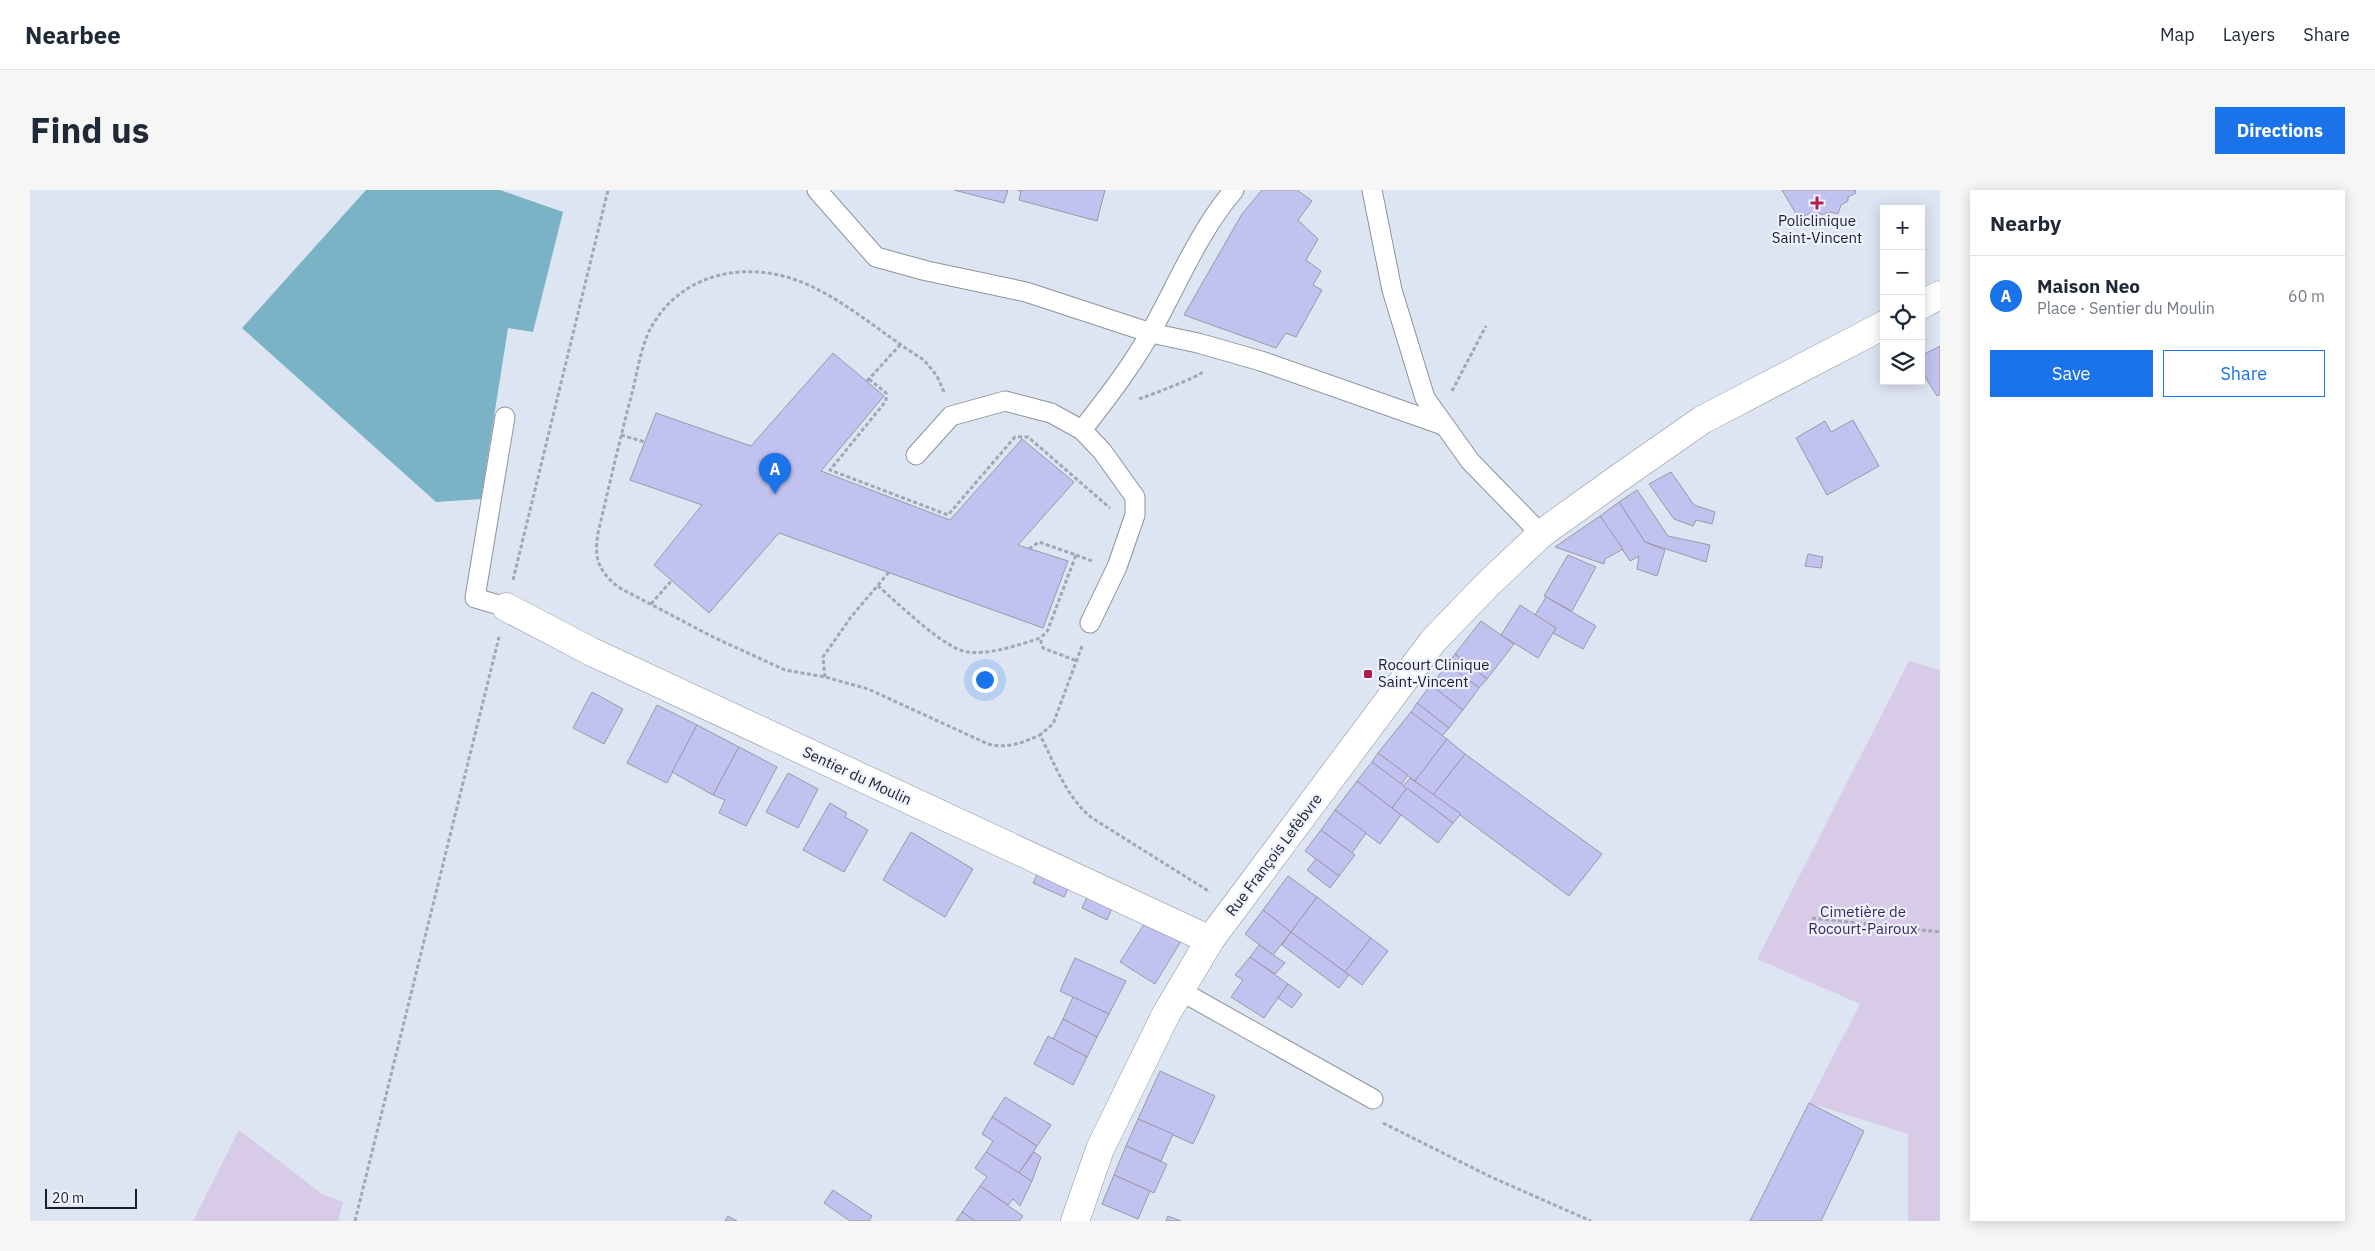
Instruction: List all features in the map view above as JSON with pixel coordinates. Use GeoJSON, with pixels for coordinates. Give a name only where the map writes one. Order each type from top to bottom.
{"type":"FeatureCollection","features":[{"type":"Feature","properties":{"kind":"main road"},"geometry":{"type":"LineString","coordinates":[[1925,303],[1940,295]]}},
{"type":"Feature","properties":{"kind":"main road","name":"Rue François Lefèbvre"},"geometry":{"type":"LineString","coordinates":[[1075,1221],[1100,1149],[1179,990],[1210,940],[1434,642],[1488,584],[1541,534],[1702,420],[1880,327]]}},
{"type":"Feature","properties":{"kind":"main road","name":"Sentier du Moulin"},"geometry":{"type":"LineString","coordinates":[[506,608],[592,652],[1210,940]]}},
{"type":"Feature","properties":{"kind":"lane"},"geometry":{"type":"LineString","coordinates":[[817,190],[876,257],[927,271],[1026,292],[1151,333],[1261,361],[1443,425]]}},
{"type":"Feature","properties":{"kind":"lane"},"geometry":{"type":"LineString","coordinates":[[1082,430],[1111,394],[1151,333],[1217,211],[1234,190]]}},
{"type":"Feature","properties":{"kind":"lane"},"geometry":{"type":"LineString","coordinates":[[1372,190],[1392,290],[1425,398],[1470,461],[1541,534]]}},
{"type":"Feature","properties":{"kind":"lane"},"geometry":{"type":"LineString","coordinates":[[916,455],[950,416],[1004,401],[1051,413],[1082,430],[1102,451],[1134,497],[1135,515],[1117,567],[1090,623]]}},
{"type":"Feature","properties":{"kind":"lane"},"geometry":{"type":"LineString","coordinates":[[504,417],[475,598],[506,608]]}},
{"type":"Feature","properties":{"kind":"lane"},"geometry":{"type":"LineString","coordinates":[[1179,990],[1373,1099]]}},
{"type":"Feature","properties":{"kind":"path"},"geometry":{"type":"LineString","coordinates":[[355,1221],[608,190]]}},
{"type":"Feature","properties":{"kind":"path"},"geometry":{"type":"LineString","coordinates":[[952,393],[944,392],[937,376],[924,360],[822,292],[795,279],[736,272],[714,275],[696,282],[680,292],[654,322],[646,336],[621,435],[596,550],[599,566],[607,578],[618,587],[785,670],[825,676],[868,689],[988,744],[1000,747],[1011,746],[1040,735],[1053,724],[1090,623]]}},
{"type":"Feature","properties":{"kind":"path"},"geometry":{"type":"LineString","coordinates":[[1443,425],[1452,391],[1486,326]]}},
{"type":"Feature","properties":{"kind":"path"},"geometry":{"type":"LineString","coordinates":[[900,345],[868,380],[886,393],[886,401],[830,470],[948,515],[1015,437],[1022,436],[1028,437],[1116,514]]}},
{"type":"Feature","properties":{"kind":"path"},"geometry":{"type":"LineString","coordinates":[[1111,394],[1124,404],[1180,381],[1200,376],[1208,364]]}},
{"type":"Feature","properties":{"kind":"path"},"geometry":{"type":"LineString","coordinates":[[621,435],[645,442]]}},
{"type":"Feature","properties":{"kind":"path"},"geometry":{"type":"LineString","coordinates":[[1029,549],[1039,542],[1097,563]]}},
{"type":"Feature","properties":{"kind":"path"},"geometry":{"type":"LineString","coordinates":[[878,586],[953,647],[966,652],[1005,648],[1040,638],[1047,632],[1076,555]]}},
{"type":"Feature","properties":{"kind":"path"},"geometry":{"type":"LineString","coordinates":[[825,676],[824,657],[851,617],[889,572]]}},
{"type":"Feature","properties":{"kind":"path"},"geometry":{"type":"LineString","coordinates":[[651,604],[672,580]]}},
{"type":"Feature","properties":{"kind":"path"},"geometry":{"type":"LineString","coordinates":[[1040,638],[1043,648],[1077,661]]}},
{"type":"Feature","properties":{"kind":"path"},"geometry":{"type":"LineString","coordinates":[[1040,735],[1071,795],[1080,808],[1234,908]]}},
{"type":"Feature","properties":{"kind":"path"},"geometry":{"type":"LineString","coordinates":[[1812,918],[1940,932]]}},
{"type":"Feature","properties":{"kind":"green space","name":"Cimetière de Rocourt-Pairoux"},"geometry":{"type":"Polygon","coordinates":[[[1909,661],[1940,670],[1940,1221],[1908,1221],[1908,1134],[1809,1103],[1860,1004],[1757,959],[1909,661]]]}},
{"type":"Feature","properties":{"kind":"green space"},"geometry":{"type":"Polygon","coordinates":[[[239,1130],[322,1194],[343,1202],[338,1221],[193,1221],[239,1130]]]}},
{"type":"Feature","properties":{"kind":"water"},"geometry":{"type":"Polygon","coordinates":[[[366,190],[500,190],[563,212],[533,332],[508,328],[481,499],[436,502],[242,328],[366,190]]]}},
{"type":"Feature","properties":{"kind":"building"},"geometry":{"type":"Polygon","coordinates":[[[954,190],[1008,190],[1004,203],[954,190]]]}},
{"type":"Feature","properties":{"kind":"building"},"geometry":{"type":"Polygon","coordinates":[[[1017,190],[1105,190],[1097,221],[1019,200],[1021,191],[1017,190]]]}},
{"type":"Feature","properties":{"kind":"building"},"geometry":{"type":"Polygon","coordinates":[[[1262,190],[1297,190],[1312,201],[1298,220],[1318,239],[1306,260],[1321,271],[1313,285],[1322,290],[1296,337],[1286,333],[1276,348],[1184,315],[1242,214],[1262,190]]]}},
{"type":"Feature","properties":{"kind":"building","name":"Policlinique Saint-Vincent"},"geometry":{"type":"Polygon","coordinates":[[[1782,190],[1855,190],[1856,193],[1848,197],[1848,201],[1841,205],[1838,214],[1830,212],[1812,216],[1810,213],[1799,219],[1782,190]]]}},
{"type":"Feature","properties":{"kind":"building"},"geometry":{"type":"Polygon","coordinates":[[[1940,346],[1940,394],[1937,396],[1925,376],[1925,354],[1940,346]]]}},
{"type":"Feature","properties":{"kind":"building"},"geometry":{"type":"Polygon","coordinates":[[[833,353],[884,396],[821,471],[950,520],[1022,439],[1074,482],[1018,545],[1068,561],[1043,628],[779,533],[709,613],[654,565],[702,505],[630,480],[656,413],[751,446],[833,353]]]}},
{"type":"Feature","properties":{"kind":"building"},"geometry":{"type":"Polygon","coordinates":[[[1853,420],[1879,466],[1827,495],[1796,438],[1825,421],[1831,432],[1853,420]]]}},
{"type":"Feature","properties":{"kind":"building"},"geometry":{"type":"Polygon","coordinates":[[[1671,472],[1694,505],[1715,512],[1712,524],[1696,520],[1693,526],[1674,519],[1649,484],[1671,472]]]}},
{"type":"Feature","properties":{"kind":"building"},"geometry":{"type":"Polygon","coordinates":[[[1637,490],[1668,536],[1710,545],[1706,562],[1645,542],[1619,502],[1637,490]]]}},
{"type":"Feature","properties":{"kind":"building"},"geometry":{"type":"Polygon","coordinates":[[[1619,502],[1645,542],[1665,550],[1657,576],[1637,569],[1639,556],[1630,561],[1600,516],[1619,502]]]}},
{"type":"Feature","properties":{"kind":"building"},"geometry":{"type":"Polygon","coordinates":[[[1600,516],[1623,549],[1605,559],[1604,564],[1555,547],[1600,516]]]}},
{"type":"Feature","properties":{"kind":"building"},"geometry":{"type":"Polygon","coordinates":[[[1808,554],[1823,557],[1821,568],[1805,566],[1808,554]]]}},
{"type":"Feature","properties":{"kind":"building"},"geometry":{"type":"Polygon","coordinates":[[[1568,555],[1596,567],[1572,611],[1544,596],[1568,555]]]}},
{"type":"Feature","properties":{"kind":"building"},"geometry":{"type":"Polygon","coordinates":[[[1546,597],[1596,626],[1583,649],[1553,633],[1556,628],[1535,615],[1546,597]]]}},
{"type":"Feature","properties":{"kind":"building"},"geometry":{"type":"Polygon","coordinates":[[[1520,605],[1556,628],[1538,658],[1501,635],[1520,605]]]}},
{"type":"Feature","properties":{"kind":"building"},"geometry":{"type":"Polygon","coordinates":[[[1481,621],[1514,644],[1487,679],[1455,654],[1481,621]]]}},
{"type":"Feature","properties":{"kind":"building"},"geometry":{"type":"Polygon","coordinates":[[[1455,654],[1487,679],[1479,688],[1448,664],[1455,654]]]}},
{"type":"Feature","properties":{"kind":"building"},"geometry":{"type":"Polygon","coordinates":[[[1448,664],[1479,688],[1463,710],[1431,685],[1448,664]]]}},
{"type":"Feature","properties":{"kind":"building"},"geometry":{"type":"Polygon","coordinates":[[[1431,685],[1463,710],[1449,728],[1417,703],[1431,685]]]}},
{"type":"Feature","properties":{"kind":"building"},"geometry":{"type":"Polygon","coordinates":[[[592,692],[623,709],[604,744],[573,728],[592,692]]]}},
{"type":"Feature","properties":{"kind":"building"},"geometry":{"type":"Polygon","coordinates":[[[1417,703],[1449,728],[1442,736],[1411,712],[1417,703]]]}},
{"type":"Feature","properties":{"kind":"building"},"geometry":{"type":"Polygon","coordinates":[[[657,705],[697,725],[667,783],[627,763],[657,705]]]}},
{"type":"Feature","properties":{"kind":"building"},"geometry":{"type":"Polygon","coordinates":[[[1411,712],[1447,739],[1415,781],[1378,753],[1411,712]]]}},
{"type":"Feature","properties":{"kind":"building"},"geometry":{"type":"Polygon","coordinates":[[[697,725],[739,747],[713,795],[672,772],[697,725]]]}},
{"type":"Feature","properties":{"kind":"building"},"geometry":{"type":"Polygon","coordinates":[[[1447,739],[1465,754],[1433,795],[1415,781],[1447,739]]]}},
{"type":"Feature","properties":{"kind":"building"},"geometry":{"type":"Polygon","coordinates":[[[739,747],[777,767],[746,826],[719,813],[725,800],[713,795],[739,747]]]}},
{"type":"Feature","properties":{"kind":"building"},"geometry":{"type":"Polygon","coordinates":[[[1378,753],[1408,775],[1401,785],[1372,762],[1378,753]]]}},
{"type":"Feature","properties":{"kind":"building"},"geometry":{"type":"Polygon","coordinates":[[[1465,754],[1602,854],[1569,896],[1433,795],[1465,754]]]}},
{"type":"Feature","properties":{"kind":"building"},"geometry":{"type":"Polygon","coordinates":[[[1372,762],[1407,788],[1392,808],[1357,781],[1372,762]]]}},
{"type":"Feature","properties":{"kind":"building"},"geometry":{"type":"Polygon","coordinates":[[[788,773],[818,789],[798,828],[766,812],[788,773]]]}},
{"type":"Feature","properties":{"kind":"building"},"geometry":{"type":"Polygon","coordinates":[[[1410,778],[1461,814],[1453,823],[1403,786],[1410,778]]]}},
{"type":"Feature","properties":{"kind":"building"},"geometry":{"type":"Polygon","coordinates":[[[1357,781],[1401,815],[1380,844],[1335,810],[1357,781]]]}},
{"type":"Feature","properties":{"kind":"building"},"geometry":{"type":"Polygon","coordinates":[[[1407,788],[1453,823],[1438,843],[1392,808],[1407,788]]]}},
{"type":"Feature","properties":{"kind":"building"},"geometry":{"type":"Polygon","coordinates":[[[830,803],[847,813],[845,817],[868,830],[844,872],[803,850],[830,803]]]}},
{"type":"Feature","properties":{"kind":"building"},"geometry":{"type":"Polygon","coordinates":[[[1335,810],[1366,833],[1352,853],[1321,830],[1335,810]]]}},
{"type":"Feature","properties":{"kind":"building"},"geometry":{"type":"Polygon","coordinates":[[[1321,830],[1355,855],[1339,876],[1305,851],[1321,830]]]}},
{"type":"Feature","properties":{"kind":"building"},"geometry":{"type":"Polygon","coordinates":[[[911,832],[973,869],[945,917],[883,880],[911,832]]]}},
{"type":"Feature","properties":{"kind":"building"},"geometry":{"type":"Polygon","coordinates":[[[1316,859],[1339,876],[1330,888],[1307,870],[1316,859]]]}},
{"type":"Feature","properties":{"kind":"building"},"geometry":{"type":"Polygon","coordinates":[[[1039,870],[1070,884],[1064,897],[1033,883],[1039,870]]]}},
{"type":"Feature","properties":{"kind":"building"},"geometry":{"type":"Polygon","coordinates":[[[1288,876],[1317,897],[1291,932],[1263,910],[1288,876]]]}},
{"type":"Feature","properties":{"kind":"building"},"geometry":{"type":"Polygon","coordinates":[[[1089,893],[1114,903],[1107,920],[1082,908],[1089,893]]]}},
{"type":"Feature","properties":{"kind":"building"},"geometry":{"type":"Polygon","coordinates":[[[1317,897],[1371,938],[1345,972],[1291,932],[1317,897]]]}},
{"type":"Feature","properties":{"kind":"building"},"geometry":{"type":"Polygon","coordinates":[[[1263,910],[1291,932],[1273,955],[1245,934],[1263,910]]]}},
{"type":"Feature","properties":{"kind":"building"},"geometry":{"type":"Polygon","coordinates":[[[1148,918],[1183,938],[1155,984],[1120,962],[1148,918]]]}},
{"type":"Feature","properties":{"kind":"building"},"geometry":{"type":"Polygon","coordinates":[[[1291,932],[1349,975],[1339,988],[1282,945],[1291,932]]]}},
{"type":"Feature","properties":{"kind":"building"},"geometry":{"type":"Polygon","coordinates":[[[1371,938],[1388,951],[1362,985],[1345,972],[1371,938]]]}},
{"type":"Feature","properties":{"kind":"building"},"geometry":{"type":"Polygon","coordinates":[[[1259,945],[1285,963],[1275,974],[1250,957],[1259,945]]]}},
{"type":"Feature","properties":{"kind":"building"},"geometry":{"type":"Polygon","coordinates":[[[1250,957],[1288,984],[1264,1018],[1231,997],[1243,980],[1235,975],[1250,957]]]}},
{"type":"Feature","properties":{"kind":"building"},"geometry":{"type":"Polygon","coordinates":[[[1075,958],[1126,981],[1109,1014],[1060,991],[1075,958]]]}},
{"type":"Feature","properties":{"kind":"building"},"geometry":{"type":"Polygon","coordinates":[[[1288,984],[1302,994],[1292,1008],[1278,998],[1288,984]]]}},
{"type":"Feature","properties":{"kind":"building"},"geometry":{"type":"Polygon","coordinates":[[[1073,997],[1109,1014],[1097,1037],[1063,1019],[1073,997]]]}},
{"type":"Feature","properties":{"kind":"building"},"geometry":{"type":"Polygon","coordinates":[[[1063,1019],[1097,1037],[1087,1057],[1053,1039],[1063,1019]]]}},
{"type":"Feature","properties":{"kind":"building"},"geometry":{"type":"Polygon","coordinates":[[[1048,1036],[1087,1057],[1073,1085],[1034,1064],[1048,1036]]]}},
{"type":"Feature","properties":{"kind":"building"},"geometry":{"type":"Polygon","coordinates":[[[1160,1071],[1215,1096],[1193,1144],[1138,1119],[1160,1071]]]}},
{"type":"Feature","properties":{"kind":"building"},"geometry":{"type":"Polygon","coordinates":[[[1005,1097],[1051,1125],[1037,1146],[992,1117],[1005,1097]]]}},
{"type":"Feature","properties":{"kind":"building"},"geometry":{"type":"Polygon","coordinates":[[[1809,1103],[1864,1131],[1821,1221],[1750,1221],[1809,1103]]]}},
{"type":"Feature","properties":{"kind":"building"},"geometry":{"type":"Polygon","coordinates":[[[992,1117],[1037,1146],[1019,1173],[986,1152],[993,1141],[982,1134],[992,1117]]]}},
{"type":"Feature","properties":{"kind":"building"},"geometry":{"type":"Polygon","coordinates":[[[1138,1119],[1173,1134],[1161,1161],[1126,1146],[1138,1119]]]}},
{"type":"Feature","properties":{"kind":"building"},"geometry":{"type":"Polygon","coordinates":[[[1126,1146],[1167,1164],[1154,1193],[1114,1175],[1126,1146]]]}},
{"type":"Feature","properties":{"kind":"building"},"geometry":{"type":"Polygon","coordinates":[[[986,1152],[1032,1181],[1020,1206],[1013,1199],[1008,1205],[980,1186],[987,1177],[975,1168],[986,1152]]]}},
{"type":"Feature","properties":{"kind":"building"},"geometry":{"type":"Polygon","coordinates":[[[1034,1152],[1041,1157],[1032,1181],[1019,1173],[1034,1152]]]}},
{"type":"Feature","properties":{"kind":"building"},"geometry":{"type":"Polygon","coordinates":[[[1114,1175],[1150,1191],[1138,1219],[1102,1204],[1114,1175]]]}},
{"type":"Feature","properties":{"kind":"building"},"geometry":{"type":"Polygon","coordinates":[[[980,1186],[1023,1216],[1019,1221],[975,1221],[962,1212],[980,1186]]]}},
{"type":"Feature","properties":{"kind":"building"},"geometry":{"type":"Polygon","coordinates":[[[833,1190],[872,1216],[869,1221],[850,1221],[824,1203],[833,1190]]]}},
{"type":"Feature","properties":{"kind":"building"},"geometry":{"type":"Polygon","coordinates":[[[962,1212],[975,1221],[956,1221],[962,1212]]]}},
{"type":"Feature","properties":{"kind":"building"},"geometry":{"type":"Polygon","coordinates":[[[728,1216],[737,1221],[725,1221],[728,1216]]]}},
{"type":"Feature","properties":{"kind":"building"},"geometry":{"type":"Polygon","coordinates":[[[1168,1216],[1181,1221],[1166,1221],[1168,1216]]]}},
{"type":"Feature","properties":{"kind":"place","name":"Policlinique Saint-Vincent"},"geometry":{"type":"Point","coordinates":[1817,203]}},
{"type":"Feature","properties":{"kind":"place","name":"Maison Neo"},"geometry":{"type":"Point","coordinates":[775,494]}},
{"type":"Feature","properties":{"kind":"place","name":"Rocourt Clinique Saint-Vincent"},"geometry":{"type":"Point","coordinates":[1368,674]}}]}
